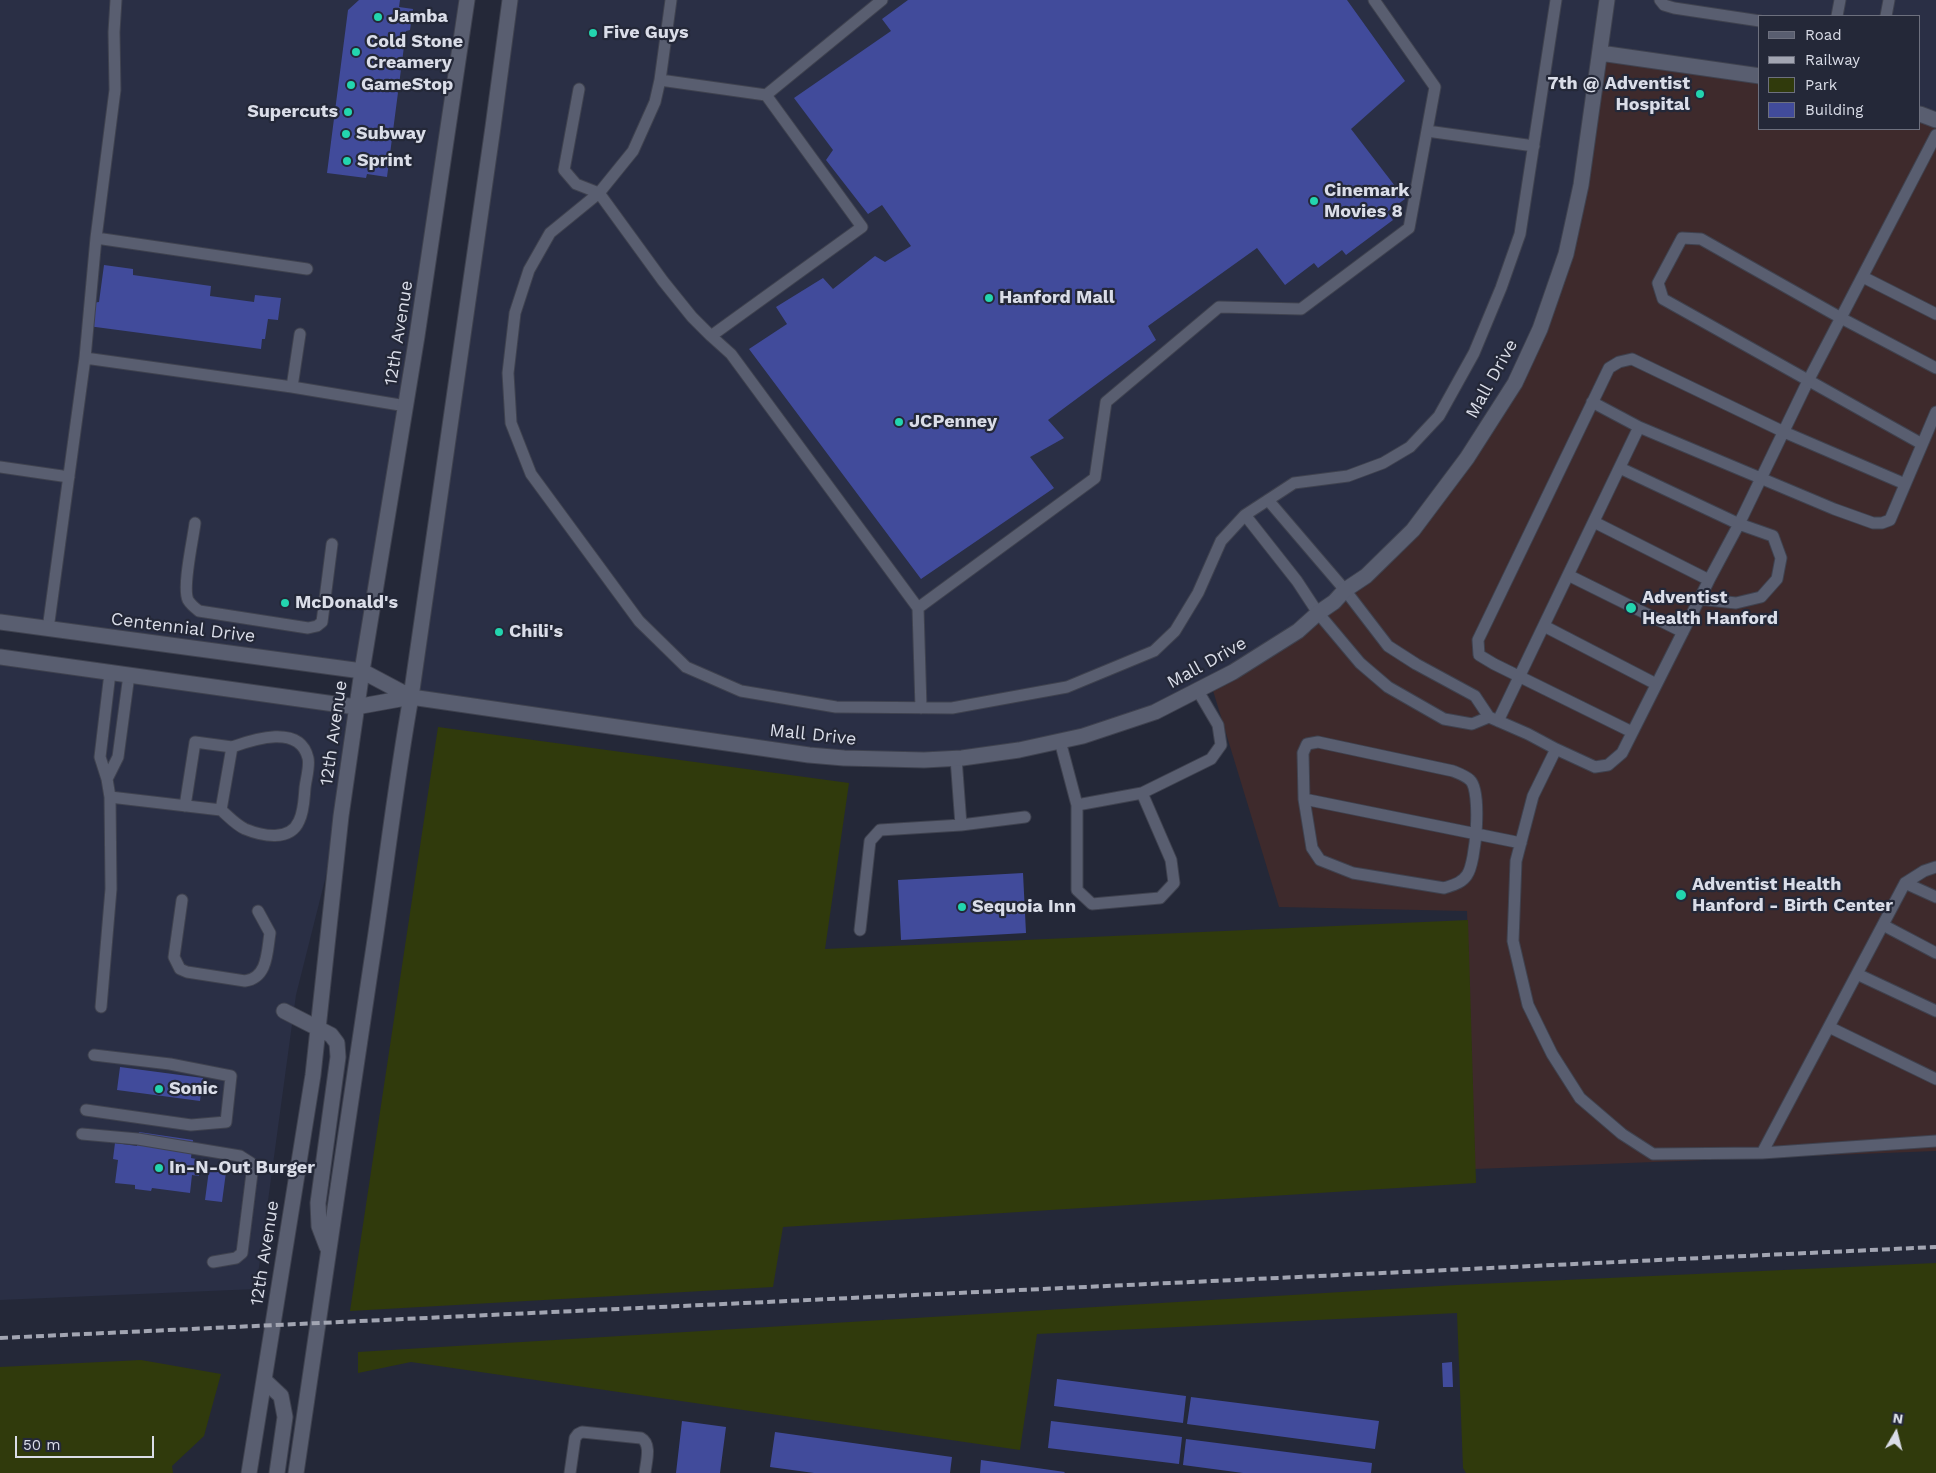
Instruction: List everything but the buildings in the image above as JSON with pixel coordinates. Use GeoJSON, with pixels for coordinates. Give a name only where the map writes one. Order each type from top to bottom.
{"type":"FeatureCollection","features":[{"type":"Feature","properties":{"kind":"main road","name":"12th Avenue"},"geometry":{"type":"LineString","coordinates":[[249,1473],[313,1075],[341,816],[356,707],[406,406],[467,0]]}},
{"type":"Feature","properties":{"kind":"main road"},"geometry":{"type":"LineString","coordinates":[[296,1473],[402,746],[411,697],[510,0]]}},
{"type":"Feature","properties":{"kind":"main road","name":"Mall Drive"},"geometry":{"type":"LineString","coordinates":[[356,707],[411,697],[809,755],[876,760],[956,758],[1019,750],[1060,742],[1129,722],[1155,712],[1233,672],[1298,631],[1334,602],[1345,590],[1366,576],[1418,523],[1467,458],[1515,384],[1540,330],[1566,254],[1581,185],[1607,0]]}},
{"type":"Feature","properties":{"kind":"main road"},"geometry":{"type":"LineString","coordinates":[[1600,53],[1758,76]]}},
{"type":"Feature","properties":{"kind":"main road"},"geometry":{"type":"LineString","coordinates":[[1921,114],[1936,120]]}},
{"type":"Feature","properties":{"kind":"main road","name":"Centennial Drive"},"geometry":{"type":"LineString","coordinates":[[0,622],[362,671]]}},
{"type":"Feature","properties":{"kind":"main road"},"geometry":{"type":"LineString","coordinates":[[0,657],[356,707]]}},
{"type":"Feature","properties":{"kind":"main road","name":"Mall Drive"},"geometry":{"type":"LineString","coordinates":[[362,671],[411,697]]}},
{"type":"Feature","properties":{"kind":"main road"},"geometry":{"type":"LineString","coordinates":[[284,1011],[331,1035],[337,1042],[338,1057],[318,1204],[319,1226],[328,1249]]}},
{"type":"Feature","properties":{"kind":"main road"},"geometry":{"type":"LineString","coordinates":[[264,1380],[281,1396],[285,1417],[277,1473]]}},
{"type":"Feature","properties":{"kind":"lane"},"geometry":{"type":"LineString","coordinates":[[48,629],[85,358],[96,238],[115,90],[114,32],[116,0]]}},
{"type":"Feature","properties":{"kind":"lane"},"geometry":{"type":"LineString","coordinates":[[671,0],[660,80],[655,102],[633,152],[599,193],[550,233],[529,270],[514,312],[508,373],[511,423],[531,474],[639,621],[686,667],[741,691],[768,696],[836,707],[920,708],[952,708],[1067,687],[1154,651],[1175,631],[1198,593],[1221,541],[1245,515],[1294,483],[1348,476],[1383,463],[1410,447],[1439,416],[1474,353],[1501,288],[1520,234],[1556,0]]}},
{"type":"Feature","properties":{"kind":"lane"},"geometry":{"type":"LineString","coordinates":[[766,95],[882,0]]}},
{"type":"Feature","properties":{"kind":"lane"},"geometry":{"type":"LineString","coordinates":[[918,608],[1095,478],[1106,402],[1220,307],[1301,309],[1408,228],[1435,87],[1374,0]]}},
{"type":"Feature","properties":{"kind":"lane"},"geometry":{"type":"LineString","coordinates":[[1660,0],[1664,5],[1674,8],[1758,21]]}},
{"type":"Feature","properties":{"kind":"lane"},"geometry":{"type":"LineString","coordinates":[[1838,15],[1840,0]]}},
{"type":"Feature","properties":{"kind":"lane"},"geometry":{"type":"LineString","coordinates":[[1886,15],[1889,0]]}},
{"type":"Feature","properties":{"kind":"lane"},"geometry":{"type":"LineString","coordinates":[[660,80],[766,95],[862,227],[711,336]]}},
{"type":"Feature","properties":{"kind":"lane"},"geometry":{"type":"LineString","coordinates":[[579,90],[564,170],[576,184],[599,193],[662,281],[692,317],[730,354],[918,608],[920,708]]}},
{"type":"Feature","properties":{"kind":"lane"},"geometry":{"type":"LineString","coordinates":[[1427,131],[1534,146]]}},
{"type":"Feature","properties":{"kind":"lane"},"geometry":{"type":"LineString","coordinates":[[1268,500],[1345,590],[1388,646],[1416,664],[1475,696],[1494,719],[1595,767],[1608,766],[1622,753],[1739,524],[1808,381],[1936,136]]}},
{"type":"Feature","properties":{"kind":"lane"},"geometry":{"type":"LineString","coordinates":[[96,238],[307,269]]}},
{"type":"Feature","properties":{"kind":"lane"},"geometry":{"type":"LineString","coordinates":[[1922,444],[1663,299],[1658,283],[1682,238],[1701,239],[1841,318],[1936,368]]}},
{"type":"Feature","properties":{"kind":"lane"},"geometry":{"type":"LineString","coordinates":[[1863,278],[1936,314]]}},
{"type":"Feature","properties":{"kind":"lane"},"geometry":{"type":"LineString","coordinates":[[292,387],[300,334]]}},
{"type":"Feature","properties":{"kind":"lane"},"geometry":{"type":"LineString","coordinates":[[85,358],[292,387],[406,406]]}},
{"type":"Feature","properties":{"kind":"lane"},"geometry":{"type":"LineString","coordinates":[[1632,732],[1519,677],[1479,655],[1478,640],[1609,368],[1619,362],[1632,359],[1784,432],[1905,484]]}},
{"type":"Feature","properties":{"kind":"lane"},"geometry":{"type":"LineString","coordinates":[[1592,402],[1639,427],[1834,508],[1873,523],[1882,524],[1890,520],[1936,412]]}},
{"type":"Feature","properties":{"kind":"lane"},"geometry":{"type":"LineString","coordinates":[[1245,515],[1297,581],[1318,613],[1360,663],[1388,687],[1444,719],[1472,724],[1494,719],[1519,677],[1639,427]]}},
{"type":"Feature","properties":{"kind":"lane"},"geometry":{"type":"LineString","coordinates":[[0,467],[69,477]]}},
{"type":"Feature","properties":{"kind":"lane"},"geometry":{"type":"LineString","coordinates":[[1620,468],[1739,524],[1773,536],[1781,558],[1777,579],[1761,597],[1736,603],[1699,599]]}},
{"type":"Feature","properties":{"kind":"lane"},"geometry":{"type":"LineString","coordinates":[[1594,522],[1709,580]]}},
{"type":"Feature","properties":{"kind":"lane"},"geometry":{"type":"LineString","coordinates":[[195,523],[185,589],[188,600],[199,611],[236,617],[308,628],[317,626],[322,622],[332,544]]}},
{"type":"Feature","properties":{"kind":"lane"},"geometry":{"type":"LineString","coordinates":[[1568,575],[1683,632]]}},
{"type":"Feature","properties":{"kind":"lane"},"geometry":{"type":"LineString","coordinates":[[1544,626],[1656,684]]}},
{"type":"Feature","properties":{"kind":"lane"},"geometry":{"type":"LineString","coordinates":[[101,1007],[111,889],[110,797],[100,757],[110,673]]}},
{"type":"Feature","properties":{"kind":"lane"},"geometry":{"type":"LineString","coordinates":[[107,779],[118,757],[129,675]]}},
{"type":"Feature","properties":{"kind":"lane"},"geometry":{"type":"LineString","coordinates":[[1077,805],[1142,793],[1211,759],[1221,745],[1218,725],[1198,691]]}},
{"type":"Feature","properties":{"kind":"lane"},"geometry":{"type":"LineString","coordinates":[[110,797],[185,806],[221,810],[244,828],[282,836],[291,832],[299,824],[303,810],[309,759],[304,747],[292,739],[273,736],[256,739],[232,747],[195,742],[185,806]]}},
{"type":"Feature","properties":{"kind":"lane"},"geometry":{"type":"LineString","coordinates":[[1060,742],[1077,805],[1077,890],[1092,904],[1160,898],[1174,883],[1171,860],[1142,793]]}},
{"type":"Feature","properties":{"kind":"lane"},"geometry":{"type":"LineString","coordinates":[[1318,742],[1453,770],[1471,780],[1477,796],[1476,834],[1468,874],[1458,884],[1444,888],[1353,873],[1320,860],[1312,848],[1304,799],[1303,753],[1307,744],[1318,742]]}},
{"type":"Feature","properties":{"kind":"lane"},"geometry":{"type":"LineString","coordinates":[[221,810],[232,747]]}},
{"type":"Feature","properties":{"kind":"lane"},"geometry":{"type":"LineString","coordinates":[[1556,749],[1533,796],[1516,861],[1513,941],[1528,1005],[1552,1054],[1580,1098],[1622,1134],[1653,1154],[1762,1153],[1936,1141]]}},
{"type":"Feature","properties":{"kind":"lane"},"geometry":{"type":"LineString","coordinates":[[956,758],[961,825]]}},
{"type":"Feature","properties":{"kind":"lane"},"geometry":{"type":"LineString","coordinates":[[1304,799],[1521,843]]}},
{"type":"Feature","properties":{"kind":"lane"},"geometry":{"type":"LineString","coordinates":[[860,930],[870,841],[880,830],[961,825],[1026,817]]}},
{"type":"Feature","properties":{"kind":"lane"},"geometry":{"type":"LineString","coordinates":[[1762,1153],[1905,883],[1924,871],[1936,867]]}},
{"type":"Feature","properties":{"kind":"lane"},"geometry":{"type":"LineString","coordinates":[[1905,883],[1936,897]]}},
{"type":"Feature","properties":{"kind":"lane"},"geometry":{"type":"LineString","coordinates":[[182,900],[174,957],[180,969],[187,972],[245,981],[259,976],[262,971],[270,932],[258,911]]}},
{"type":"Feature","properties":{"kind":"lane"},"geometry":{"type":"LineString","coordinates":[[1882,925],[1936,953]]}},
{"type":"Feature","properties":{"kind":"lane"},"geometry":{"type":"LineString","coordinates":[[1857,974],[1936,1011]]}},
{"type":"Feature","properties":{"kind":"lane"},"geometry":{"type":"LineString","coordinates":[[1829,1027],[1936,1079]]}},
{"type":"Feature","properties":{"kind":"lane"},"geometry":{"type":"LineString","coordinates":[[86,1110],[191,1125],[226,1122],[231,1076],[170,1064],[94,1055]]}},
{"type":"Feature","properties":{"kind":"lane"},"geometry":{"type":"LineString","coordinates":[[82,1134],[138,1140],[246,1158],[251,1164],[252,1173],[242,1253],[236,1258],[213,1262]]}},
{"type":"Feature","properties":{"kind":"lane"},"geometry":{"type":"LineString","coordinates":[[570,1473],[575,1438],[582,1432],[645,1440],[648,1445],[645,1473]]}},
{"type":"Feature","properties":{"kind":"shaded area"},"geometry":{"type":"Polygon","coordinates":[[[0,0],[467,0],[362,671],[0,618],[0,0]]]}},
{"type":"Feature","properties":{"kind":"shaded area"},"geometry":{"type":"Polygon","coordinates":[[[510,0],[1936,0],[1936,407],[1366,576],[1198,691],[1019,750],[877,760],[411,697],[510,0]]]}},
{"type":"Feature","properties":{"kind":"shaded area","name":"Adventist Health Hanford"},"geometry":{"type":"Polygon","coordinates":[[[1600,53],[1758,76],[1758,130],[1921,130],[1921,114],[1936,120],[1936,1151],[1475,1169],[1467,911],[1279,907],[1211,684],[1366,576],[1467,458],[1554,293],[1600,53]]]}},
{"type":"Feature","properties":{"kind":"shaded area"},"geometry":{"type":"Polygon","coordinates":[[[0,657],[356,707],[341,816],[296,995],[256,1289],[0,1300],[0,657]]]}},
{"type":"Feature","properties":{"kind":"green space"},"geometry":{"type":"Polygon","coordinates":[[[438,727],[849,783],[825,949],[1468,920],[1476,1183],[783,1227],[773,1287],[350,1311],[438,727]]]}},
{"type":"Feature","properties":{"kind":"green space"},"geometry":{"type":"Polygon","coordinates":[[[1936,1263],[1936,1473],[1466,1473],[1463,1468],[1457,1313],[1037,1334],[1020,1450],[411,1362],[358,1373],[358,1352],[1456,1285],[1936,1263]]]}},
{"type":"Feature","properties":{"kind":"green space"},"geometry":{"type":"Polygon","coordinates":[[[141,1360],[221,1374],[204,1436],[172,1466],[173,1473],[0,1473],[0,1367],[141,1360]]]}},
{"type":"Feature","properties":{"kind":"railway"},"geometry":{"type":"LineString","coordinates":[[0,1338],[1936,1247]]}},
{"type":"Feature","properties":{"kind":"place","name":"Jamba"},"geometry":{"type":"Point","coordinates":[378,17]}},
{"type":"Feature","properties":{"kind":"place","name":"Five Guys"},"geometry":{"type":"Point","coordinates":[593,33]}},
{"type":"Feature","properties":{"kind":"place","name":"Cold Stone Creamery"},"geometry":{"type":"Point","coordinates":[356,52]}},
{"type":"Feature","properties":{"kind":"place","name":"GameStop"},"geometry":{"type":"Point","coordinates":[351,85]}},
{"type":"Feature","properties":{"kind":"place","name":"7th @ Adventist Hospital"},"geometry":{"type":"Point","coordinates":[1700,94]}},
{"type":"Feature","properties":{"kind":"place","name":"Supercuts"},"geometry":{"type":"Point","coordinates":[348,112]}},
{"type":"Feature","properties":{"kind":"place","name":"Subway"},"geometry":{"type":"Point","coordinates":[346,134]}},
{"type":"Feature","properties":{"kind":"place","name":"Sprint"},"geometry":{"type":"Point","coordinates":[347,161]}},
{"type":"Feature","properties":{"kind":"place","name":"Cinemark Movies 8"},"geometry":{"type":"Point","coordinates":[1314,201]}},
{"type":"Feature","properties":{"kind":"place","name":"Hanford Mall"},"geometry":{"type":"Point","coordinates":[989,298]}},
{"type":"Feature","properties":{"kind":"place","name":"JCPenney"},"geometry":{"type":"Point","coordinates":[899,422]}},
{"type":"Feature","properties":{"kind":"place","name":"McDonald's"},"geometry":{"type":"Point","coordinates":[285,603]}},
{"type":"Feature","properties":{"kind":"place","name":"Adventist Health Hanford"},"geometry":{"type":"Point","coordinates":[1631,608]}},
{"type":"Feature","properties":{"kind":"place","name":"Chili's"},"geometry":{"type":"Point","coordinates":[499,632]}},
{"type":"Feature","properties":{"kind":"place","name":"Adventist Health Hanford - Birth Center"},"geometry":{"type":"Point","coordinates":[1681,895]}},
{"type":"Feature","properties":{"kind":"place","name":"Sequoia Inn"},"geometry":{"type":"Point","coordinates":[962,907]}},
{"type":"Feature","properties":{"kind":"place","name":"Sonic"},"geometry":{"type":"Point","coordinates":[159,1089]}},
{"type":"Feature","properties":{"kind":"place","name":"In-N-Out Burger"},"geometry":{"type":"Point","coordinates":[159,1168]}}]}
